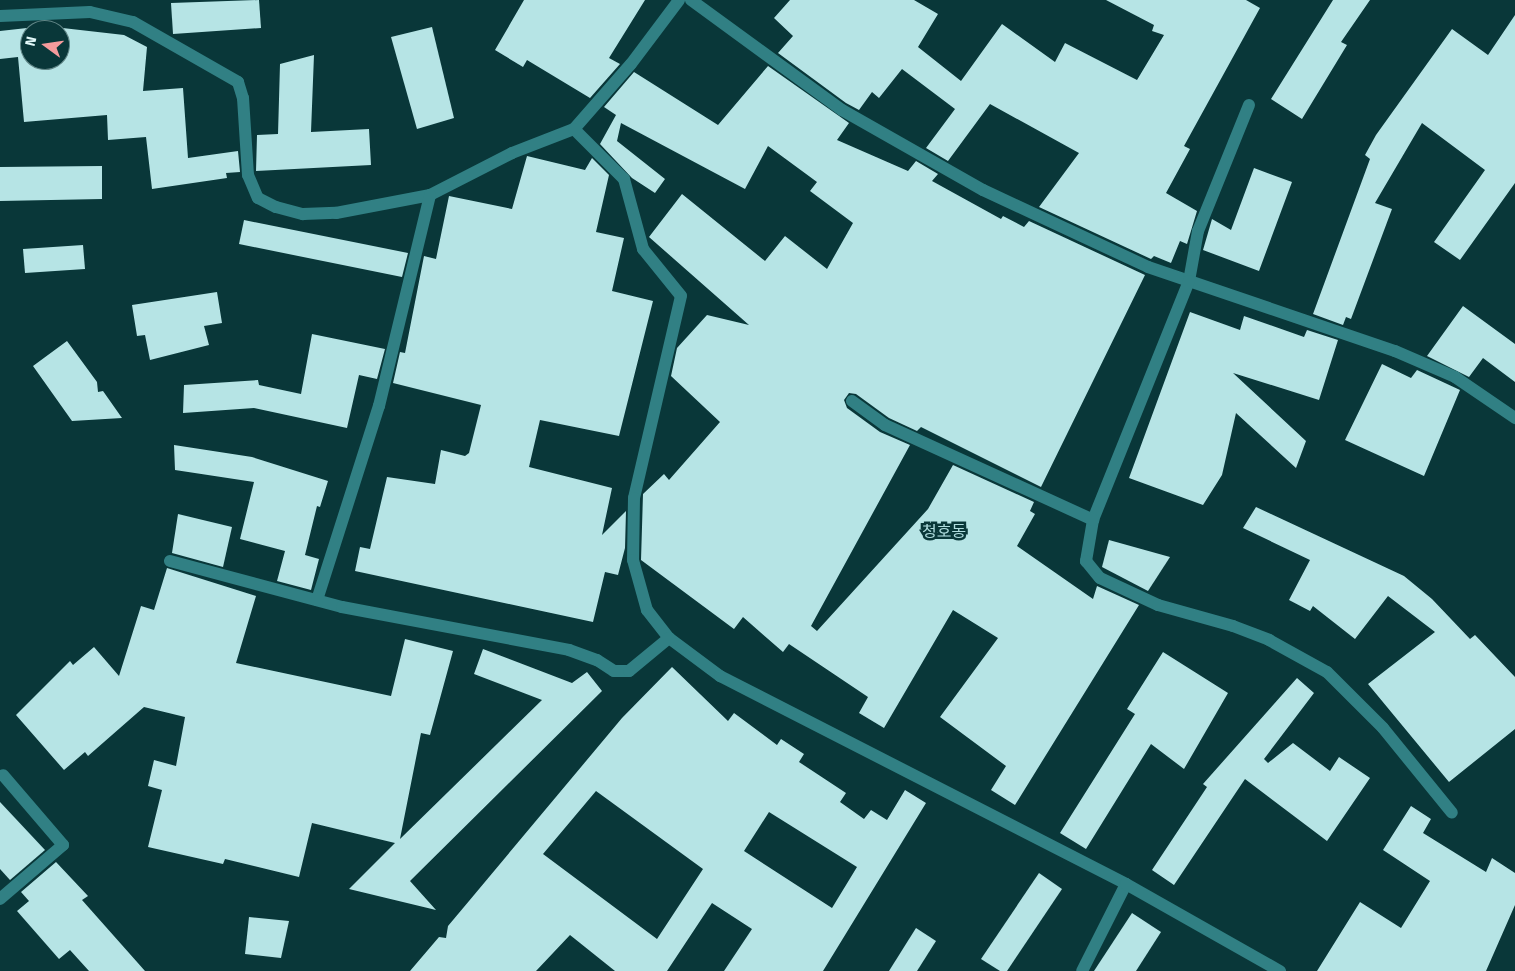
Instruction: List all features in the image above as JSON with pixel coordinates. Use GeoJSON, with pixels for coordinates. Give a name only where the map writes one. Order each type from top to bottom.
{"type":"FeatureCollection","features":[{"type":"Feature","properties":{"kind":"street"},"geometry":{"type":"LineString","coordinates":[[0,16],[90,12],[133,22],[238,82],[243,98],[248,175],[258,198],[276,207],[302,214],[336,213],[430,195],[512,153],[574,129],[631,64],[679,0]]}},
{"type":"Feature","properties":{"kind":"street"},"geometry":{"type":"LineString","coordinates":[[691,0],[842,110],[983,190],[1148,267],[1395,352],[1454,378],[1515,418]]}},
{"type":"Feature","properties":{"kind":"street"},"geometry":{"type":"LineString","coordinates":[[1250,105],[1198,231],[1189,281],[1093,520],[1086,561],[1100,578],[1158,605],[1242,629],[1327,672],[1384,728],[1452,813]]}},
{"type":"Feature","properties":{"kind":"street"},"geometry":{"type":"LineString","coordinates":[[574,129],[624,179],[643,249],[681,296],[634,498],[633,560],[647,610],[669,638],[720,676],[1126,884],[1280,971]]}},
{"type":"Feature","properties":{"kind":"street"},"geometry":{"type":"LineString","coordinates":[[317,600],[378,406],[430,195]]}},
{"type":"Feature","properties":{"kind":"street"},"geometry":{"type":"LineString","coordinates":[[852,402],[885,425],[1093,520]]}},
{"type":"Feature","properties":{"kind":"street"},"geometry":{"type":"LineString","coordinates":[[170,561],[317,600],[569,650],[597,660],[614,671],[629,671],[669,638]]}},
{"type":"Feature","properties":{"kind":"street"},"geometry":{"type":"LineString","coordinates":[[0,899],[63,845],[3,775]]}},
{"type":"Feature","properties":{"kind":"street"},"geometry":{"type":"LineString","coordinates":[[1082,971],[1126,884]]}},
{"type":"Feature","properties":{"kind":"building"},"geometry":{"type":"Polygon","coordinates":[[[259,0],[261,28],[173,34],[171,3],[259,0]]]}},
{"type":"Feature","properties":{"kind":"building"},"geometry":{"type":"Polygon","coordinates":[[[524,0],[645,0],[609,58],[620,64],[590,98],[527,60],[523,67],[495,50],[524,0]]]}},
{"type":"Feature","properties":{"kind":"building"},"geometry":{"type":"Polygon","coordinates":[[[790,0],[914,0],[938,14],[918,47],[961,81],[1002,24],[1055,62],[1065,43],[1137,80],[1164,35],[1152,31],[1154,25],[1106,0],[1246,0],[1260,8],[1184,146],[1190,149],[1166,193],[1197,211],[1187,244],[1180,241],[1171,263],[1154,256],[1151,259],[1039,207],[1079,153],[990,104],[948,161],[926,148],[955,109],[902,69],[879,98],[872,92],[859,110],[846,103],[778,53],[793,36],[774,18],[790,0]]]}},
{"type":"Feature","properties":{"kind":"building"},"geometry":{"type":"Polygon","coordinates":[[[1333,0],[1370,0],[1341,42],[1347,45],[1302,119],[1271,99],[1333,0]]]}},
{"type":"Feature","properties":{"kind":"building"},"geometry":{"type":"Polygon","coordinates":[[[1515,15],[1515,183],[1460,260],[1434,242],[1485,170],[1422,123],[1375,203],[1392,209],[1351,319],[1346,317],[1343,325],[1313,314],[1370,159],[1365,155],[1376,135],[1452,29],[1488,55],[1515,15]]]}},
{"type":"Feature","properties":{"kind":"building"},"geometry":{"type":"Polygon","coordinates":[[[432,27],[454,118],[417,129],[391,37],[432,27]]]}},
{"type":"Feature","properties":{"kind":"building"},"geometry":{"type":"Polygon","coordinates":[[[20,29],[20,70],[70,70],[70,29],[124,35],[147,47],[143,91],[183,88],[188,158],[238,151],[240,172],[226,173],[227,178],[152,189],[146,137],[108,140],[107,115],[24,122],[18,57],[0,59],[0,31],[20,29]]]}},
{"type":"Feature","properties":{"kind":"building"},"geometry":{"type":"Polygon","coordinates":[[[314,55],[311,132],[369,129],[371,165],[256,171],[257,135],[278,134],[280,64],[314,55]]]}},
{"type":"Feature","properties":{"kind":"building"},"geometry":{"type":"Polygon","coordinates":[[[768,66],[849,123],[837,140],[908,171],[916,161],[938,174],[932,181],[1001,219],[1003,216],[1024,227],[1029,221],[1145,275],[1041,487],[921,427],[917,431],[889,418],[856,394],[849,393],[844,400],[847,408],[880,432],[910,445],[811,626],[817,631],[928,509],[953,465],[1034,502],[1030,511],[1035,514],[1017,546],[1093,599],[1097,586],[1139,605],[1015,805],[991,790],[1006,766],[940,717],[998,638],[953,610],[884,728],[859,713],[868,697],[789,644],[783,652],[743,617],[734,629],[641,560],[643,494],[664,474],[669,480],[720,422],[671,376],[677,348],[707,315],[749,325],[649,237],[682,194],[765,261],[785,236],[827,269],[853,223],[810,191],[817,182],[768,146],[745,189],[621,123],[617,141],[665,179],[655,193],[632,178],[600,144],[616,115],[604,107],[634,72],[718,125],[768,66]]]}},
{"type":"Feature","properties":{"kind":"building"},"geometry":{"type":"Polygon","coordinates":[[[527,156],[585,170],[592,158],[609,175],[596,232],[624,238],[612,291],[653,301],[619,436],[540,420],[529,467],[612,488],[602,535],[626,511],[625,548],[618,575],[605,572],[593,622],[355,571],[360,547],[370,549],[387,477],[435,484],[441,450],[465,456],[469,453],[481,405],[393,383],[400,352],[405,353],[424,256],[436,259],[449,196],[512,209],[527,156]]]}},
{"type":"Feature","properties":{"kind":"building"},"geometry":{"type":"Polygon","coordinates":[[[102,166],[102,199],[0,201],[0,167],[102,166]]]}},
{"type":"Feature","properties":{"kind":"building"},"geometry":{"type":"Polygon","coordinates":[[[1254,168],[1292,182],[1259,271],[1203,250],[1212,219],[1231,230],[1254,168]]]}},
{"type":"Feature","properties":{"kind":"building"},"geometry":{"type":"Polygon","coordinates":[[[244,220],[408,253],[402,277],[239,244],[244,220]]]}},
{"type":"Feature","properties":{"kind":"building"},"geometry":{"type":"Polygon","coordinates":[[[83,245],[85,269],[25,273],[23,249],[83,245]]]}},
{"type":"Feature","properties":{"kind":"building"},"geometry":{"type":"Polygon","coordinates":[[[217,292],[222,323],[204,326],[209,345],[150,360],[145,335],[137,336],[132,305],[217,292]]]}},
{"type":"Feature","properties":{"kind":"building"},"geometry":{"type":"Polygon","coordinates":[[[1463,306],[1515,344],[1515,382],[1483,358],[1469,377],[1427,356],[1463,306]]]}},
{"type":"Feature","properties":{"kind":"building"},"geometry":{"type":"Polygon","coordinates":[[[1190,312],[1240,330],[1244,316],[1304,337],[1307,330],[1338,340],[1319,400],[1233,373],[1306,441],[1296,468],[1236,413],[1222,475],[1203,505],[1129,478],[1190,312]]]}},
{"type":"Feature","properties":{"kind":"building"},"geometry":{"type":"Polygon","coordinates":[[[312,334],[385,349],[377,379],[359,375],[347,428],[254,408],[183,413],[184,385],[258,380],[259,385],[301,394],[312,334]]]}},
{"type":"Feature","properties":{"kind":"building"},"geometry":{"type":"Polygon","coordinates":[[[67,341],[97,382],[98,392],[103,391],[122,418],[72,421],[33,366],[67,341]]]}},
{"type":"Feature","properties":{"kind":"building"},"geometry":{"type":"Polygon","coordinates":[[[1382,364],[1411,378],[1417,370],[1460,390],[1424,476],[1345,440],[1382,364]]]}},
{"type":"Feature","properties":{"kind":"building"},"geometry":{"type":"Polygon","coordinates":[[[174,445],[252,457],[328,481],[320,507],[317,506],[305,555],[319,559],[311,590],[277,581],[285,551],[240,539],[254,482],[175,470],[174,445]]]}},
{"type":"Feature","properties":{"kind":"building"},"geometry":{"type":"Polygon","coordinates":[[[1256,507],[1404,576],[1432,599],[1470,639],[1475,635],[1515,677],[1515,729],[1449,782],[1368,684],[1435,632],[1388,596],[1355,639],[1313,606],[1310,611],[1289,600],[1310,560],[1243,528],[1256,507]]]}},
{"type":"Feature","properties":{"kind":"building"},"geometry":{"type":"Polygon","coordinates":[[[178,514],[232,527],[223,567],[172,553],[178,514]]]}},
{"type":"Feature","properties":{"kind":"building"},"geometry":{"type":"Polygon","coordinates":[[[1109,540],[1170,557],[1148,591],[1102,567],[1109,540]]]}},
{"type":"Feature","properties":{"kind":"building"},"geometry":{"type":"Polygon","coordinates":[[[167,568],[256,596],[236,663],[391,696],[405,639],[453,651],[430,735],[421,733],[400,839],[542,700],[474,674],[483,649],[572,683],[587,672],[602,691],[410,881],[436,910],[349,889],[395,843],[312,823],[299,877],[225,859],[223,864],[148,847],[162,790],[148,786],[154,760],[176,766],[185,717],[144,707],[88,756],[85,752],[64,770],[16,715],[70,661],[73,665],[94,647],[119,676],[141,606],[154,610],[167,568]]]}},
{"type":"Feature","properties":{"kind":"building"},"geometry":{"type":"Polygon","coordinates":[[[1163,652],[1228,693],[1184,769],[1151,744],[1086,849],[1060,833],[1135,714],[1127,709],[1163,652]]]}},
{"type":"Feature","properties":{"kind":"building"},"geometry":{"type":"Polygon","coordinates":[[[672,667],[728,721],[734,713],[777,745],[781,739],[804,754],[799,762],[846,793],[840,802],[864,819],[871,810],[887,820],[905,790],[926,803],[823,971],[724,971],[752,929],[712,903],[667,971],[615,971],[570,935],[536,971],[410,971],[439,937],[446,938],[448,926],[622,718],[672,667]],[[596,791],[543,854],[657,939],[703,869],[596,791]],[[769,812],[744,851],[832,908],[857,867],[769,812]]]}},
{"type":"Feature","properties":{"kind":"building"},"geometry":{"type":"Polygon","coordinates":[[[1297,678],[1314,693],[1264,759],[1268,763],[1293,743],[1330,771],[1339,757],[1370,778],[1327,841],[1245,779],[1174,885],[1152,870],[1207,787],[1203,784],[1297,678]]]}},
{"type":"Feature","properties":{"kind":"building"},"geometry":{"type":"Polygon","coordinates":[[[0,802],[45,850],[10,880],[0,869],[0,802]]]}},
{"type":"Feature","properties":{"kind":"building"},"geometry":{"type":"Polygon","coordinates":[[[1411,806],[1431,819],[1423,833],[1486,872],[1492,858],[1515,873],[1515,905],[1486,971],[1317,971],[1360,902],[1401,928],[1430,881],[1383,850],[1411,806]]]}},
{"type":"Feature","properties":{"kind":"building"},"geometry":{"type":"Polygon","coordinates":[[[56,862],[88,896],[82,900],[145,971],[89,971],[70,950],[59,959],[17,911],[29,901],[21,892],[56,862]]]}},
{"type":"Feature","properties":{"kind":"building"},"geometry":{"type":"Polygon","coordinates":[[[1039,873],[1062,889],[1007,971],[1000,971],[981,959],[1039,873]]]}},
{"type":"Feature","properties":{"kind":"building"},"geometry":{"type":"Polygon","coordinates":[[[1132,913],[1161,932],[1136,971],[1094,971],[1132,913]]]}},
{"type":"Feature","properties":{"kind":"building"},"geometry":{"type":"Polygon","coordinates":[[[249,917],[289,921],[281,958],[245,954],[249,917]]]}},
{"type":"Feature","properties":{"kind":"building"},"geometry":{"type":"Polygon","coordinates":[[[916,928],[936,941],[917,971],[889,971],[916,928]]]}},
{"type":"Feature","properties":{"kind":"district","name":"청호동"},"geometry":{"type":"Point","coordinates":[944,532]}}]}
